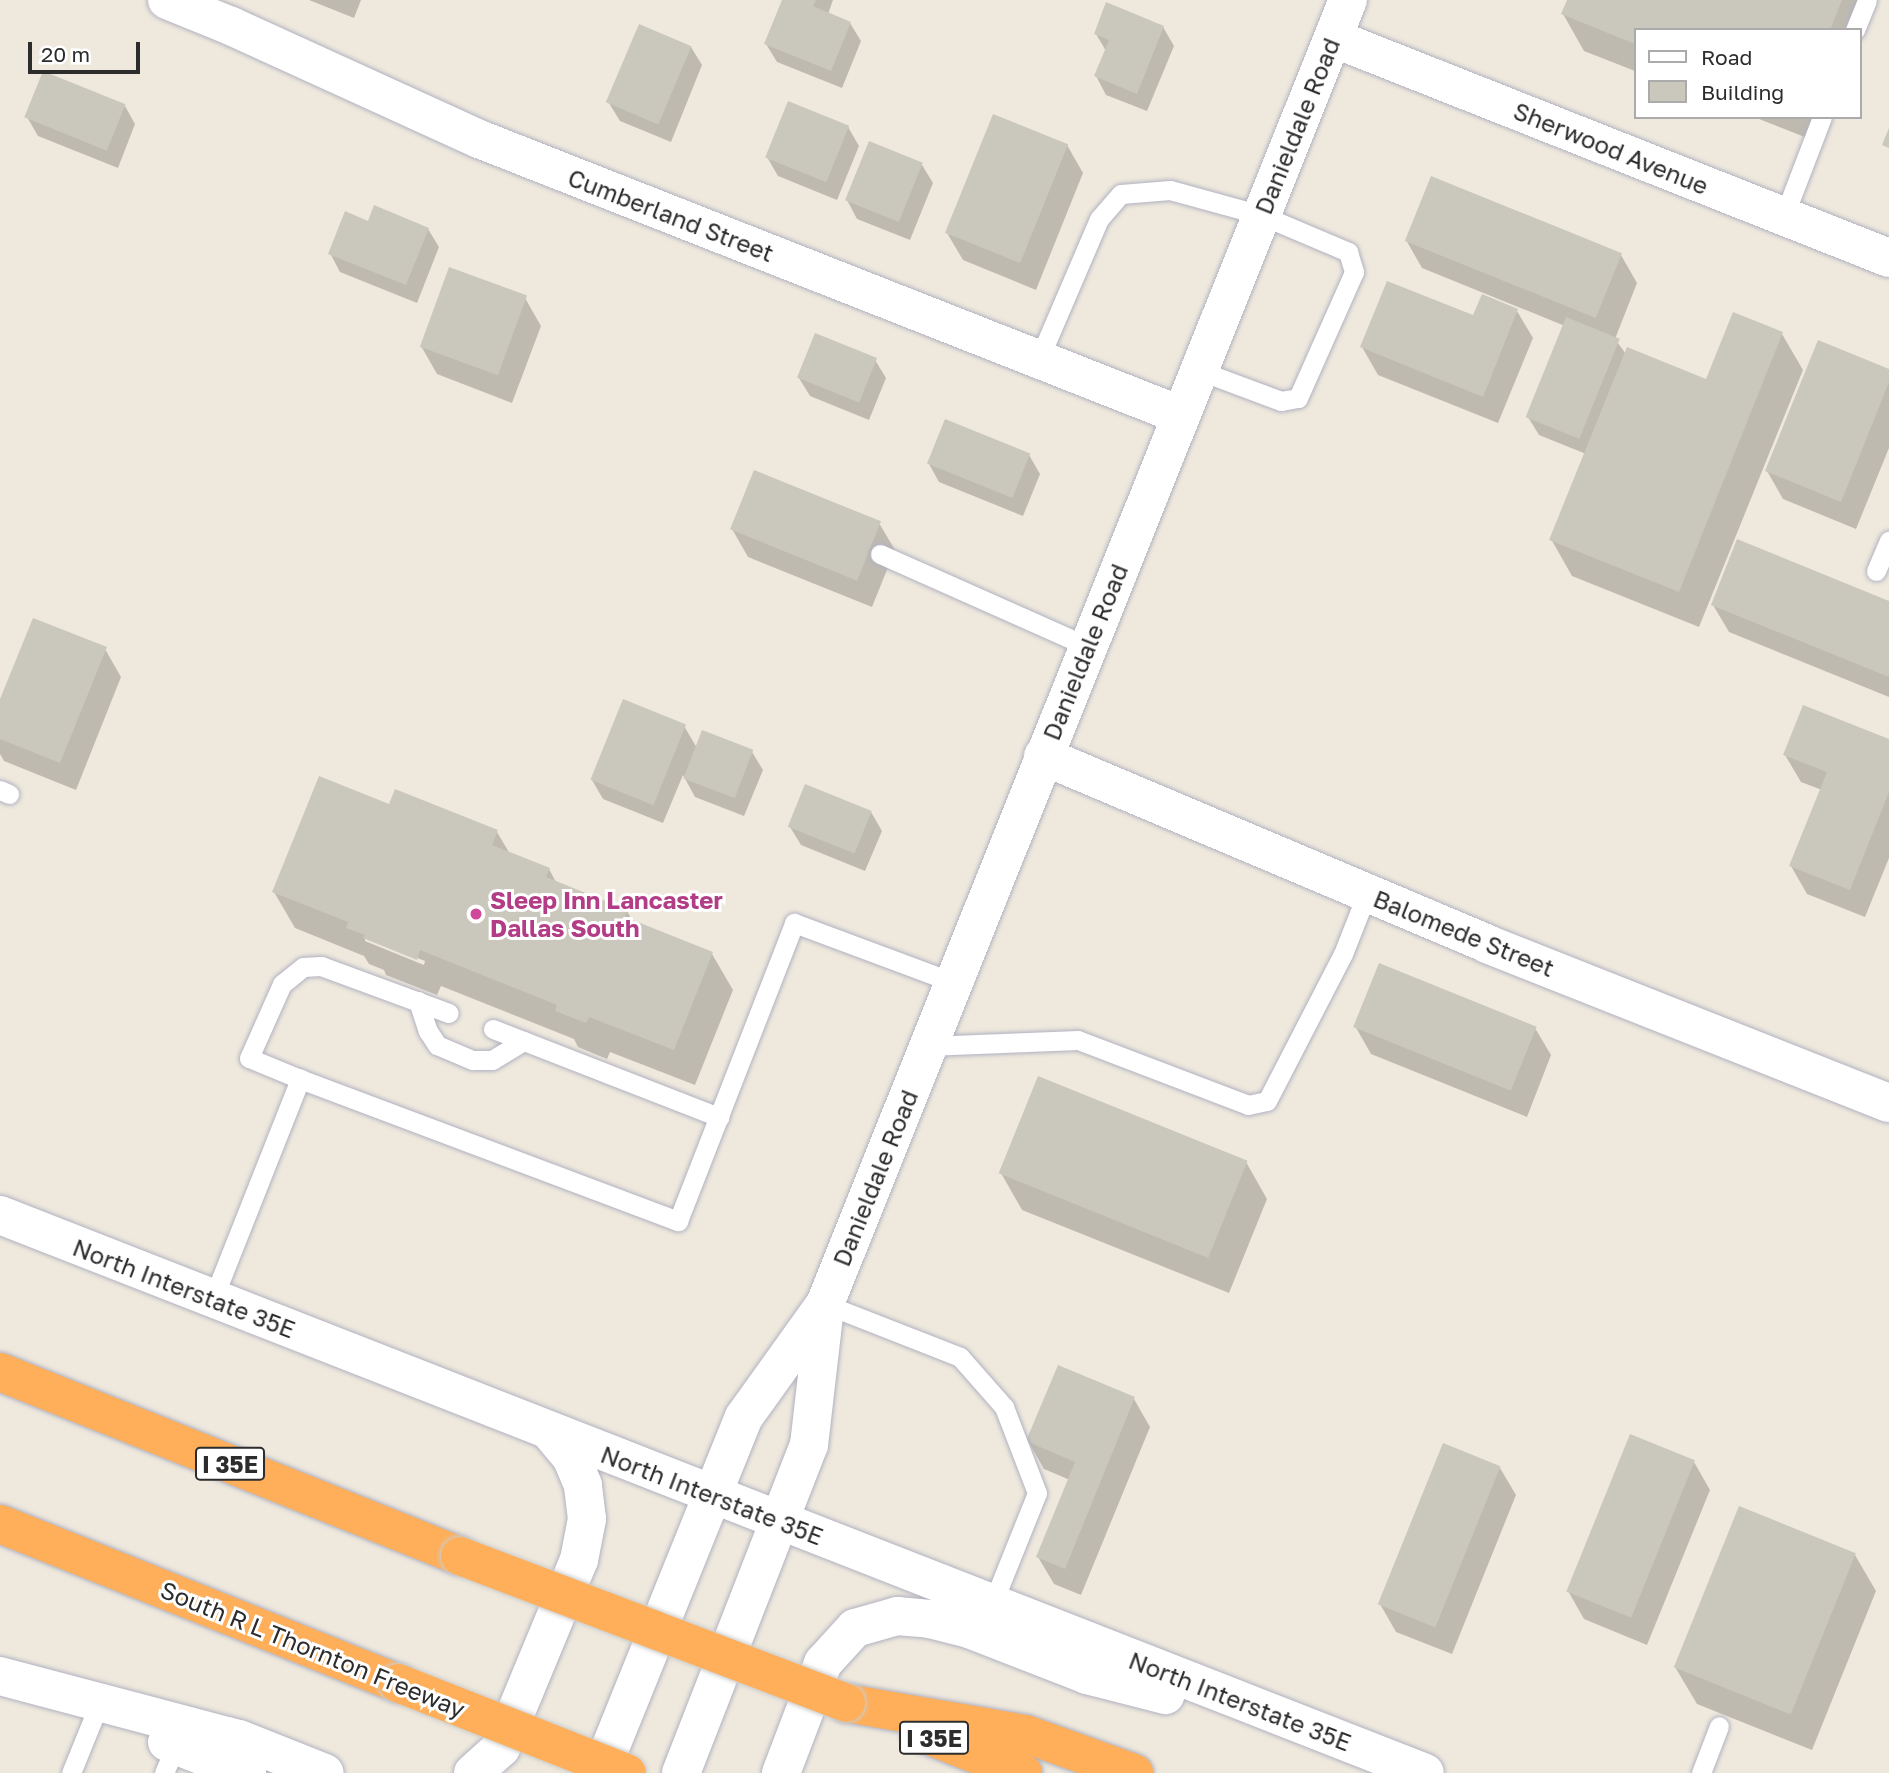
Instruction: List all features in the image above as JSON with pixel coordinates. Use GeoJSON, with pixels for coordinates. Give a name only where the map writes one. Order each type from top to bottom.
{"type":"FeatureCollection","features":[{"type":"Feature","properties":{"kind":"highway","name":"I 35E"},"geometry":{"type":"LineString","coordinates":[[0,1372],[460,1556],[1023,1773]]}},
{"type":"Feature","properties":{"kind":"highway","name":"South R L Thornton Freeway"},"geometry":{"type":"LineString","coordinates":[[0,1524],[626,1773]]}},
{"type":"Feature","properties":{"kind":"highway"},"geometry":{"type":"LineString","coordinates":[[846,1703],[1026,1734],[1133,1773]]}},
{"type":"Feature","properties":{"kind":"street","name":"Cumberland Street"},"geometry":{"type":"LineString","coordinates":[[167,0],[231,26],[479,139],[1180,415]]}},
{"type":"Feature","properties":{"kind":"street","name":"Danieldale Road"},"geometry":{"type":"LineString","coordinates":[[600,1773],[744,1417],[825,1304],[1348,0]]}},
{"type":"Feature","properties":{"kind":"street","name":"Sherwood Avenue"},"geometry":{"type":"LineString","coordinates":[[1332,38],[1889,258]]}},
{"type":"Feature","properties":{"kind":"street","name":"Balomede Street"},"geometry":{"type":"LineString","coordinates":[[1043,756],[1367,893],[1889,1103]]}},
{"type":"Feature","properties":{"kind":"street","name":"North Interstate 35E"},"geometry":{"type":"LineString","coordinates":[[0,1215],[1425,1773]]}},
{"type":"Feature","properties":{"kind":"street","name":"Danieldale Road"},"geometry":{"type":"LineString","coordinates":[[681,1773],[809,1444],[825,1304]]}},
{"type":"Feature","properties":{"kind":"street"},"geometry":{"type":"LineString","coordinates":[[473,1773],[501,1748],[579,1560],[587,1519],[583,1485],[571,1457],[549,1431]]}},
{"type":"Feature","properties":{"kind":"street"},"geometry":{"type":"LineString","coordinates":[[781,1773],[822,1663],[855,1628],[897,1616],[930,1619],[968,1629],[1087,1675],[1343,1741]]}},
{"type":"Feature","properties":{"kind":"street"},"geometry":{"type":"LineString","coordinates":[[0,1677],[95,1714],[170,1759],[247,1773]]}},
{"type":"Feature","properties":{"kind":"street"},"geometry":{"type":"LineString","coordinates":[[0,1677],[239,1739],[325,1773]]}},
{"type":"Feature","properties":{"kind":"lane"},"geometry":{"type":"LineString","coordinates":[[1856,28],[1867,0]]}},
{"type":"Feature","properties":{"kind":"lane"},"geometry":{"type":"LineString","coordinates":[[1784,216],[1821,119]]}},
{"type":"Feature","properties":{"kind":"lane"},"geometry":{"type":"LineString","coordinates":[[1039,359],[1100,219],[1122,194],[1170,190],[1261,215],[1348,252],[1354,272],[1298,398],[1281,401],[1198,370]]}},
{"type":"Feature","properties":{"kind":"lane"},"geometry":{"type":"LineString","coordinates":[[1876,571],[1889,541]]}},
{"type":"Feature","properties":{"kind":"lane"},"geometry":{"type":"LineString","coordinates":[[880,554],[1087,646]]}},
{"type":"Feature","properties":{"kind":"lane"},"geometry":{"type":"LineString","coordinates":[[928,1046],[1078,1040],[1248,1105],[1267,1101],[1343,954],[1367,893]]}},
{"type":"Feature","properties":{"kind":"lane"},"geometry":{"type":"LineString","coordinates":[[450,1013],[321,966],[303,967],[282,984],[249,1058],[678,1221],[794,923],[953,982]]}},
{"type":"Feature","properties":{"kind":"lane"},"geometry":{"type":"LineString","coordinates":[[418,1001],[428,1031],[437,1045],[473,1060],[492,1060],[524,1041]]}},
{"type":"Feature","properties":{"kind":"lane"},"geometry":{"type":"LineString","coordinates":[[493,1029],[719,1116]]}},
{"type":"Feature","properties":{"kind":"lane"},"geometry":{"type":"LineString","coordinates":[[213,1299],[300,1079]]}},
{"type":"Feature","properties":{"kind":"lane"},"geometry":{"type":"LineString","coordinates":[[825,1304],[960,1357],[1004,1407],[1037,1493],[992,1605]]}},
{"type":"Feature","properties":{"kind":"lane"},"geometry":{"type":"LineString","coordinates":[[71,1773],[95,1714]]}},
{"type":"Feature","properties":{"kind":"lane"},"geometry":{"type":"LineString","coordinates":[[1701,1773],[1719,1726]]}},
{"type":"Feature","properties":{"kind":"building"},"geometry":{"type":"Polygon","coordinates":[[[782,0],[816,0],[813,6],[851,22],[831,71],[764,44],[782,0]]]}},
{"type":"Feature","properties":{"kind":"building"},"geometry":{"type":"Polygon","coordinates":[[[1567,0],[1842,0],[1831,28],[1633,28],[1633,43],[1561,14],[1567,0]]]}},
{"type":"Feature","properties":{"kind":"building"},"geometry":{"type":"Polygon","coordinates":[[[1106,2],[1164,26],[1137,94],[1094,76],[1109,40],[1094,34],[1106,2]]]}},
{"type":"Feature","properties":{"kind":"building"},"geometry":{"type":"Polygon","coordinates":[[[639,24],[691,46],[658,125],[606,102],[639,24]]]}},
{"type":"Feature","properties":{"kind":"building"},"geometry":{"type":"Polygon","coordinates":[[[43,71],[126,104],[107,151],[24,117],[43,71]]]}},
{"type":"Feature","properties":{"kind":"building"},"geometry":{"type":"Polygon","coordinates":[[[788,101],[849,126],[826,182],[765,158],[788,101]]]}},
{"type":"Feature","properties":{"kind":"building"},"geometry":{"type":"Polygon","coordinates":[[[993,114],[1068,144],[1020,263],[945,233],[993,114]]]}},
{"type":"Feature","properties":{"kind":"building"},"geometry":{"type":"Polygon","coordinates":[[[1889,128],[1889,148],[1882,145],[1889,128]]]}},
{"type":"Feature","properties":{"kind":"building"},"geometry":{"type":"Polygon","coordinates":[[[869,141],[923,163],[899,222],[845,200],[869,141]]]}},
{"type":"Feature","properties":{"kind":"building"},"geometry":{"type":"Polygon","coordinates":[[[1431,176],[1622,253],[1596,318],[1405,241],[1431,176]]]}},
{"type":"Feature","properties":{"kind":"building"},"geometry":{"type":"Polygon","coordinates":[[[374,205],[429,228],[406,285],[328,254],[345,211],[368,221],[374,205]]]}},
{"type":"Feature","properties":{"kind":"building"},"geometry":{"type":"Polygon","coordinates":[[[449,267],[527,295],[498,375],[420,347],[449,267]]]}},
{"type":"Feature","properties":{"kind":"building"},"geometry":{"type":"Polygon","coordinates":[[[1387,281],[1473,315],[1482,294],[1518,309],[1483,397],[1360,347],[1387,281]]]}},
{"type":"Feature","properties":{"kind":"building"},"geometry":{"type":"Polygon","coordinates":[[[1733,312],[1783,332],[1679,592],[1549,540],[1627,347],[1706,379],[1733,312]]]}},
{"type":"Feature","properties":{"kind":"building"},"geometry":{"type":"Polygon","coordinates":[[[1566,317],[1620,339],[1579,439],[1526,417],[1566,317]]]}},
{"type":"Feature","properties":{"kind":"building"},"geometry":{"type":"Polygon","coordinates":[[[815,333],[877,358],[859,403],[797,378],[815,333]]]}},
{"type":"Feature","properties":{"kind":"building"},"geometry":{"type":"Polygon","coordinates":[[[1818,340],[1889,369],[1889,382],[1841,502],[1765,471],[1818,340]]]}},
{"type":"Feature","properties":{"kind":"building"},"geometry":{"type":"Polygon","coordinates":[[[945,419],[1030,453],[1012,498],[927,464],[945,419]]]}},
{"type":"Feature","properties":{"kind":"building"},"geometry":{"type":"Polygon","coordinates":[[[754,470],[881,521],[857,581],[730,529],[754,470]]]}},
{"type":"Feature","properties":{"kind":"building"},"geometry":{"type":"Polygon","coordinates":[[[1737,539],[1889,601],[1889,677],[1711,605],[1737,539]]]}},
{"type":"Feature","properties":{"kind":"building"},"geometry":{"type":"Polygon","coordinates":[[[33,618],[107,647],[60,763],[0,739],[0,699],[33,618]]]}},
{"type":"Feature","properties":{"kind":"building"},"geometry":{"type":"Polygon","coordinates":[[[623,699],[686,724],[653,805],[590,780],[623,699]]]}},
{"type":"Feature","properties":{"kind":"building"},"geometry":{"type":"Polygon","coordinates":[[[1803,705],[1889,739],[1889,792],[1850,890],[1789,866],[1827,772],[1783,755],[1803,705]]]}},
{"type":"Feature","properties":{"kind":"building"},"geometry":{"type":"Polygon","coordinates":[[[702,730],[753,750],[735,798],[683,779],[702,730]]]}},
{"type":"Feature","properties":{"kind":"building","name":"Sleep Inn Lancaster Dallas South"},"geometry":{"type":"Polygon","coordinates":[[[319,776],[389,804],[395,789],[498,830],[492,845],[550,868],[546,877],[628,910],[625,917],[713,952],[674,1050],[589,1017],[586,1023],[555,1011],[557,1005],[420,950],[417,960],[363,938],[365,935],[346,928],[348,922],[272,892],[319,776]]]}},
{"type":"Feature","properties":{"kind":"building"},"geometry":{"type":"Polygon","coordinates":[[[805,784],[872,811],[855,854],[788,827],[805,784]]]}},
{"type":"Feature","properties":{"kind":"building"},"geometry":{"type":"Polygon","coordinates":[[[1379,963],[1537,1027],[1511,1091],[1353,1027],[1379,963]]]}},
{"type":"Feature","properties":{"kind":"building"},"geometry":{"type":"Polygon","coordinates":[[[1038,1076],[1248,1161],[1208,1258],[999,1173],[1038,1076]]]}},
{"type":"Feature","properties":{"kind":"building"},"geometry":{"type":"Polygon","coordinates":[[[1058,1365],[1135,1397],[1065,1569],[1036,1557],[1075,1462],[1026,1441],[1058,1365]]]}},
{"type":"Feature","properties":{"kind":"building"},"geometry":{"type":"Polygon","coordinates":[[[1630,1434],[1695,1460],[1631,1618],[1566,1592],[1630,1434]]]}},
{"type":"Feature","properties":{"kind":"building"},"geometry":{"type":"Polygon","coordinates":[[[1443,1443],[1500,1466],[1435,1628],[1378,1604],[1443,1443]]]}},
{"type":"Feature","properties":{"kind":"building"},"geometry":{"type":"Polygon","coordinates":[[[1739,1506],[1856,1553],[1791,1715],[1674,1667],[1739,1506]]]}},
{"type":"Feature","properties":{"kind":"place","name":"Sleep Inn Lancaster Dallas South"},"geometry":{"type":"Point","coordinates":[476,914]}}]}
